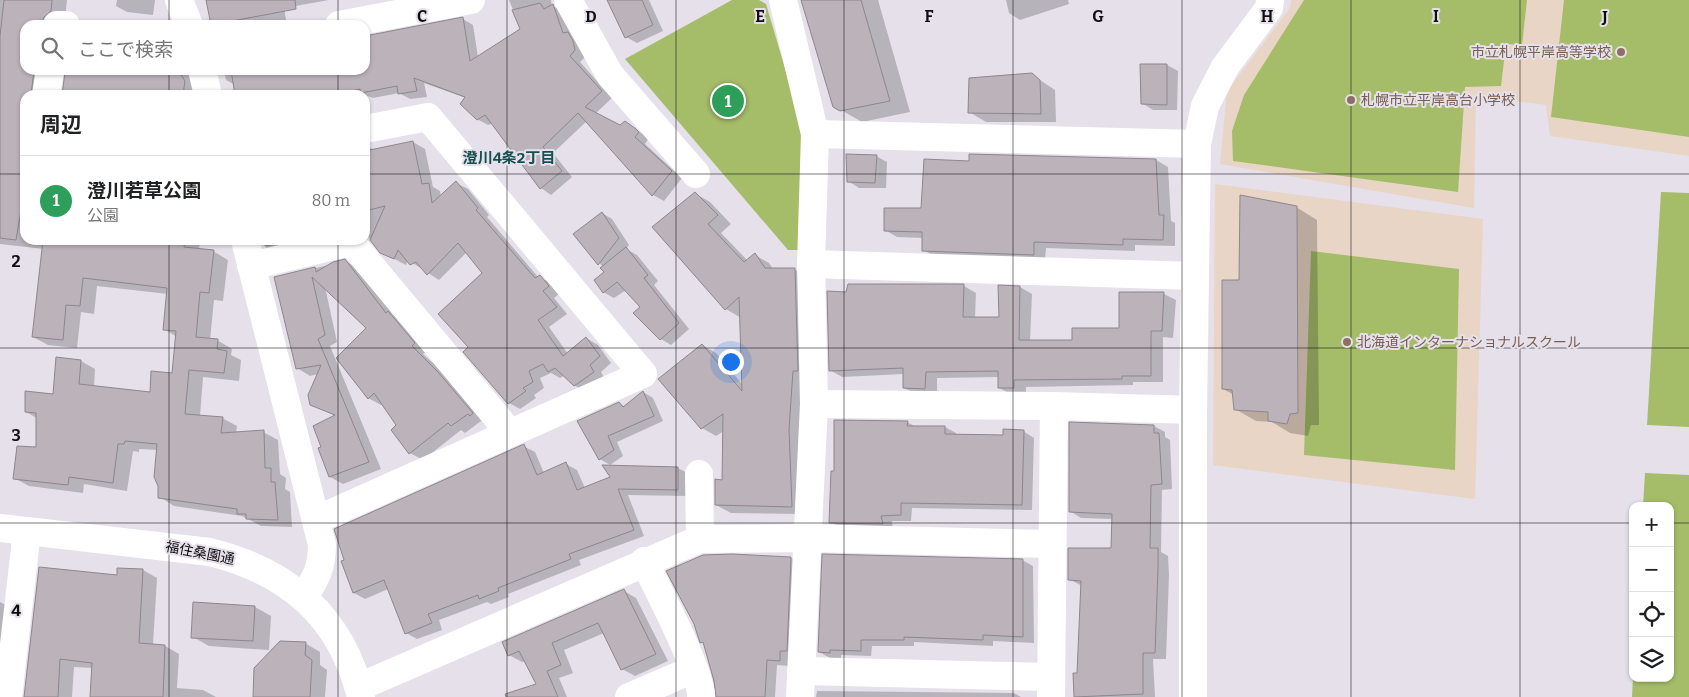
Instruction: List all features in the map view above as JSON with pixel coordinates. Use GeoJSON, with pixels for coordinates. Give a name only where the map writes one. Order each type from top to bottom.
{"type":"FeatureCollection","features":[{"type":"Feature","properties":{"kind":"street"},"geometry":{"type":"LineString","coordinates":[[179,0],[186,20]]}},
{"type":"Feature","properties":{"kind":"street"},"geometry":{"type":"LineString","coordinates":[[365,20],[471,0]]}},
{"type":"Feature","properties":{"kind":"street"},"geometry":{"type":"LineString","coordinates":[[568,0],[610,74],[696,174]]}},
{"type":"Feature","properties":{"kind":"street"},"geometry":{"type":"LineString","coordinates":[[783,0],[815,134],[811,264],[814,404],[801,684],[1051,687],[1051,544],[1054,406]]}},
{"type":"Feature","properties":{"kind":"street"},"geometry":{"type":"LineString","coordinates":[[1194,697],[1193,410],[1197,144],[1205,106],[1221,75],[1269,8],[1270,0]]}},
{"type":"Feature","properties":{"kind":"street"},"geometry":{"type":"LineString","coordinates":[[47,90],[49,75]]}},
{"type":"Feature","properties":{"kind":"street"},"geometry":{"type":"LineString","coordinates":[[203,75],[207,90]]}},
{"type":"Feature","properties":{"kind":"street"},"geometry":{"type":"LineString","coordinates":[[316,520],[643,374],[428,117],[370,128]]}},
{"type":"Feature","properties":{"kind":"street"},"geometry":{"type":"LineString","coordinates":[[815,134],[1197,144]]}},
{"type":"Feature","properties":{"kind":"street"},"geometry":{"type":"LineString","coordinates":[[302,597],[316,580],[322,562],[322,545],[248,253],[323,245]]}},
{"type":"Feature","properties":{"kind":"street"},"geometry":{"type":"LineString","coordinates":[[354,245],[510,432]]}},
{"type":"Feature","properties":{"kind":"street"},"geometry":{"type":"LineString","coordinates":[[811,264],[1195,276]]}},
{"type":"Feature","properties":{"kind":"street"},"geometry":{"type":"LineString","coordinates":[[814,404],[1054,406],[1193,410]]}},
{"type":"Feature","properties":{"kind":"street"},"geometry":{"type":"LineString","coordinates":[[699,474],[700,539]]}},
{"type":"Feature","properties":{"kind":"street","name":"福住桑園通"},"geometry":{"type":"LineString","coordinates":[[0,528],[210,552],[232,558],[267,572],[302,597],[325,621],[342,646],[360,692]]}},
{"type":"Feature","properties":{"kind":"street"},"geometry":{"type":"LineString","coordinates":[[8,697],[28,531]]}},
{"type":"Feature","properties":{"kind":"street"},"geometry":{"type":"LineString","coordinates":[[360,692],[644,562],[700,539],[808,538],[1051,544]]}},
{"type":"Feature","properties":{"kind":"street"},"geometry":{"type":"LineString","coordinates":[[644,562],[694,669],[702,689],[701,697]]}},
{"type":"Feature","properties":{"kind":"street"},"geometry":{"type":"LineString","coordinates":[[629,697],[694,669]]}},
{"type":"Feature","properties":{"kind":"shaded area","name":"札幌市立平岸高台小学校"},"geometry":{"type":"Polygon","coordinates":[[[1291,0],[1689,0],[1689,156],[1550,136],[1546,105],[1476,96],[1474,208],[1220,164],[1227,91],[1290,8],[1291,0]]]}},
{"type":"Feature","properties":{"kind":"shaded area","name":"北海道インターナショナルスクール"},"geometry":{"type":"Polygon","coordinates":[[[1215,184],[1483,219],[1475,499],[1213,465],[1215,184]]]}},
{"type":"Feature","properties":{"kind":"green space"},"geometry":{"type":"Polygon","coordinates":[[[732,0],[759,0],[766,4],[807,143],[802,250],[788,250],[625,59],[732,0]]]}},
{"type":"Feature","properties":{"kind":"green space","name":"札幌市立平岸高台小学校"},"geometry":{"type":"Polygon","coordinates":[[[1304,0],[1527,0],[1522,45],[1506,44],[1501,86],[1465,87],[1458,192],[1233,161],[1232,131],[1244,95],[1304,0]]]}},
{"type":"Feature","properties":{"kind":"green space","name":"市立札幌平岸高等学校"},"geometry":{"type":"Polygon","coordinates":[[[1564,0],[1689,0],[1689,137],[1551,117],[1564,0]]]}},
{"type":"Feature","properties":{"kind":"green space"},"geometry":{"type":"Polygon","coordinates":[[[1661,192],[1689,193],[1689,427],[1647,425],[1661,192]]]}},
{"type":"Feature","properties":{"kind":"green space"},"geometry":{"type":"Polygon","coordinates":[[[1311,251],[1459,269],[1455,470],[1304,455],[1311,251]]]}},
{"type":"Feature","properties":{"kind":"green space"},"geometry":{"type":"Polygon","coordinates":[[[1645,473],[1689,475],[1689,697],[1632,697],[1633,682],[1674,682],[1674,502],[1643,502],[1645,473]]]}},
{"type":"Feature","properties":{"kind":"building"},"geometry":{"type":"Polygon","coordinates":[[[4,0],[52,0],[51,11],[43,20],[20,20],[20,75],[33,75],[32,90],[20,90],[20,217],[16,240],[0,238],[0,36],[4,0]]]}},
{"type":"Feature","properties":{"kind":"building"},"geometry":{"type":"Polygon","coordinates":[[[206,0],[295,0],[296,9],[238,20],[210,20],[206,0]]]}},
{"type":"Feature","properties":{"kind":"building"},"geometry":{"type":"Polygon","coordinates":[[[607,0],[642,0],[653,25],[625,38],[607,0]]]}},
{"type":"Feature","properties":{"kind":"building"},"geometry":{"type":"Polygon","coordinates":[[[801,0],[861,0],[890,101],[840,111],[833,107],[801,0]]]}},
{"type":"Feature","properties":{"kind":"building"},"geometry":{"type":"Polygon","coordinates":[[[540,3],[544,9],[553,4],[563,33],[568,32],[573,41],[575,50],[570,56],[602,91],[585,107],[620,125],[625,121],[636,129],[639,132],[635,137],[672,171],[652,196],[578,113],[543,147],[562,171],[540,189],[485,115],[477,120],[460,104],[465,97],[414,78],[417,91],[398,94],[397,86],[370,91],[360,89],[234,90],[232,75],[370,75],[370,35],[463,17],[470,61],[520,29],[512,10],[540,3]]]}},
{"type":"Feature","properties":{"kind":"building"},"geometry":{"type":"Polygon","coordinates":[[[1140,64],[1167,64],[1167,105],[1141,104],[1140,64]]]}},
{"type":"Feature","properties":{"kind":"building"},"geometry":{"type":"Polygon","coordinates":[[[1032,73],[1040,80],[1041,114],[968,113],[969,78],[1032,73]]]}},
{"type":"Feature","properties":{"kind":"building"},"geometry":{"type":"Polygon","coordinates":[[[65,75],[181,75],[185,81],[184,90],[63,90],[65,75]]]}},
{"type":"Feature","properties":{"kind":"building"},"geometry":{"type":"Polygon","coordinates":[[[413,141],[422,184],[429,183],[432,203],[456,181],[478,208],[476,210],[535,278],[540,275],[549,286],[543,291],[557,307],[538,320],[563,356],[586,337],[600,356],[590,365],[594,372],[574,386],[555,368],[548,372],[543,364],[529,371],[533,382],[523,388],[526,391],[508,404],[463,352],[468,347],[438,314],[482,273],[458,243],[427,275],[416,262],[410,265],[398,250],[394,259],[380,253],[370,240],[385,206],[370,210],[370,150],[413,141]]]}},
{"type":"Feature","properties":{"kind":"building"},"geometry":{"type":"Polygon","coordinates":[[[846,154],[877,155],[875,183],[847,182],[846,154]]]}},
{"type":"Feature","properties":{"kind":"building"},"geometry":{"type":"Polygon","coordinates":[[[969,154],[1156,159],[1159,215],[1164,215],[1163,240],[1123,239],[1123,245],[1034,242],[1034,255],[922,251],[922,232],[884,231],[884,208],[921,208],[924,159],[969,161],[969,154]]]}},
{"type":"Feature","properties":{"kind":"building"},"geometry":{"type":"Polygon","coordinates":[[[695,192],[718,215],[708,224],[744,262],[755,253],[765,268],[795,268],[798,371],[793,371],[789,429],[792,507],[715,505],[715,479],[722,480],[723,414],[701,429],[658,379],[702,344],[742,391],[739,297],[725,310],[652,227],[695,192]]]}},
{"type":"Feature","properties":{"kind":"building"},"geometry":{"type":"Polygon","coordinates":[[[1240,195],[1297,206],[1298,413],[1290,414],[1287,424],[1268,421],[1268,412],[1234,410],[1232,390],[1222,389],[1222,280],[1239,280],[1240,195]]]}},
{"type":"Feature","properties":{"kind":"building"},"geometry":{"type":"Polygon","coordinates":[[[602,212],[619,238],[598,265],[573,234],[602,212]]]}},
{"type":"Feature","properties":{"kind":"building"},"geometry":{"type":"Polygon","coordinates":[[[42,245],[184,245],[184,247],[214,250],[209,293],[200,292],[196,337],[218,339],[217,349],[227,351],[224,373],[189,370],[185,414],[223,417],[221,433],[264,430],[265,468],[271,468],[271,482],[275,482],[278,520],[246,519],[246,514],[237,514],[237,509],[158,498],[158,486],[154,477],[157,444],[125,441],[124,444],[118,444],[113,483],[69,477],[68,485],[13,479],[17,446],[36,447],[36,413],[25,412],[25,391],[53,394],[56,357],[81,360],[79,384],[150,392],[151,371],[172,373],[176,331],[163,330],[167,288],[83,278],[80,306],[66,305],[63,340],[32,337],[42,245]]]}},
{"type":"Feature","properties":{"kind":"building"},"geometry":{"type":"Polygon","coordinates":[[[626,247],[648,275],[644,278],[679,323],[660,340],[633,313],[640,307],[617,282],[603,293],[594,280],[604,272],[600,268],[626,247]]]}},
{"type":"Feature","properties":{"kind":"building"},"geometry":{"type":"Polygon","coordinates":[[[345,259],[386,313],[388,311],[415,343],[412,346],[438,372],[473,413],[470,416],[468,414],[451,426],[448,423],[409,454],[391,430],[396,425],[374,393],[368,399],[336,358],[366,328],[312,277],[325,335],[318,339],[369,462],[329,477],[318,448],[321,447],[313,426],[335,415],[310,405],[308,395],[321,365],[296,369],[274,277],[315,267],[316,272],[333,262],[345,259]]]}},
{"type":"Feature","properties":{"kind":"building"},"geometry":{"type":"Polygon","coordinates":[[[848,284],[964,284],[963,317],[999,317],[998,285],[1020,286],[1019,340],[1072,340],[1072,328],[1119,328],[1119,292],[1164,292],[1162,331],[1151,331],[1151,376],[1122,376],[1122,379],[1014,380],[1014,388],[998,388],[998,371],[926,372],[925,389],[903,388],[903,368],[829,371],[827,291],[846,292],[848,284]]]}},
{"type":"Feature","properties":{"kind":"building"},"geometry":{"type":"Polygon","coordinates":[[[643,391],[654,416],[608,436],[614,450],[599,460],[577,421],[619,402],[623,407],[643,391]]]}},
{"type":"Feature","properties":{"kind":"building"},"geometry":{"type":"Polygon","coordinates":[[[834,420],[908,421],[907,426],[945,426],[945,434],[1003,435],[1003,429],[1024,430],[1022,505],[901,503],[901,515],[881,516],[883,524],[829,523],[831,471],[834,471],[834,420]]]}},
{"type":"Feature","properties":{"kind":"building"},"geometry":{"type":"Polygon","coordinates":[[[1069,422],[1154,425],[1154,433],[1159,433],[1162,484],[1151,485],[1150,548],[1158,548],[1155,653],[1143,653],[1143,694],[1074,697],[1073,673],[1077,673],[1081,581],[1068,580],[1068,548],[1111,548],[1112,514],[1069,512],[1069,422]]]}},
{"type":"Feature","properties":{"kind":"building"},"geometry":{"type":"Polygon","coordinates":[[[524,444],[537,475],[566,462],[577,490],[610,477],[602,465],[678,467],[678,490],[618,489],[634,530],[569,554],[571,559],[498,588],[499,591],[479,599],[478,595],[428,614],[432,623],[405,634],[384,580],[353,593],[341,561],[344,560],[334,529],[524,444]]]}},
{"type":"Feature","properties":{"kind":"building"},"geometry":{"type":"Polygon","coordinates":[[[732,554],[791,557],[787,651],[780,651],[780,661],[767,660],[765,697],[716,697],[714,681],[703,642],[700,643],[694,624],[666,571],[703,555],[732,554]]]}},
{"type":"Feature","properties":{"kind":"building"},"geometry":{"type":"Polygon","coordinates":[[[822,554],[1023,559],[1023,637],[983,635],[983,640],[904,637],[904,640],[861,640],[861,651],[830,650],[830,653],[818,652],[822,554]]]}},
{"type":"Feature","properties":{"kind":"building"},"geometry":{"type":"Polygon","coordinates":[[[39,567],[117,575],[117,568],[143,569],[139,643],[165,645],[163,697],[90,697],[92,663],[60,659],[58,697],[24,697],[39,567]]]}},
{"type":"Feature","properties":{"kind":"building"},"geometry":{"type":"Polygon","coordinates":[[[624,589],[656,654],[621,670],[598,623],[552,643],[561,665],[547,671],[558,697],[506,697],[505,694],[536,684],[519,651],[508,656],[502,642],[624,589]]]}},
{"type":"Feature","properties":{"kind":"building"},"geometry":{"type":"Polygon","coordinates":[[[193,602],[255,606],[253,641],[191,638],[193,602]]]}},
{"type":"Feature","properties":{"kind":"building"},"geometry":{"type":"Polygon","coordinates":[[[280,641],[306,642],[305,655],[312,660],[310,697],[253,697],[254,668],[280,641]]]}},
{"type":"Feature","properties":{"kind":"place","name":"市立札幌平岸高等学校"},"geometry":{"type":"Point","coordinates":[1621,52]}},
{"type":"Feature","properties":{"kind":"place","name":"札幌市立平岸高台小学校"},"geometry":{"type":"Point","coordinates":[1351,100]}},
{"type":"Feature","properties":{"kind":"place","name":"澄川若草公園"},"geometry":{"type":"Point","coordinates":[728,101]}},
{"type":"Feature","properties":{"kind":"place","name":"北海道インターナショナルスクール"},"geometry":{"type":"Point","coordinates":[1347,342]}},
{"type":"Feature","properties":{"kind":"district","name":"澄川4条2丁目"},"geometry":{"type":"Point","coordinates":[509,158]}}]}
